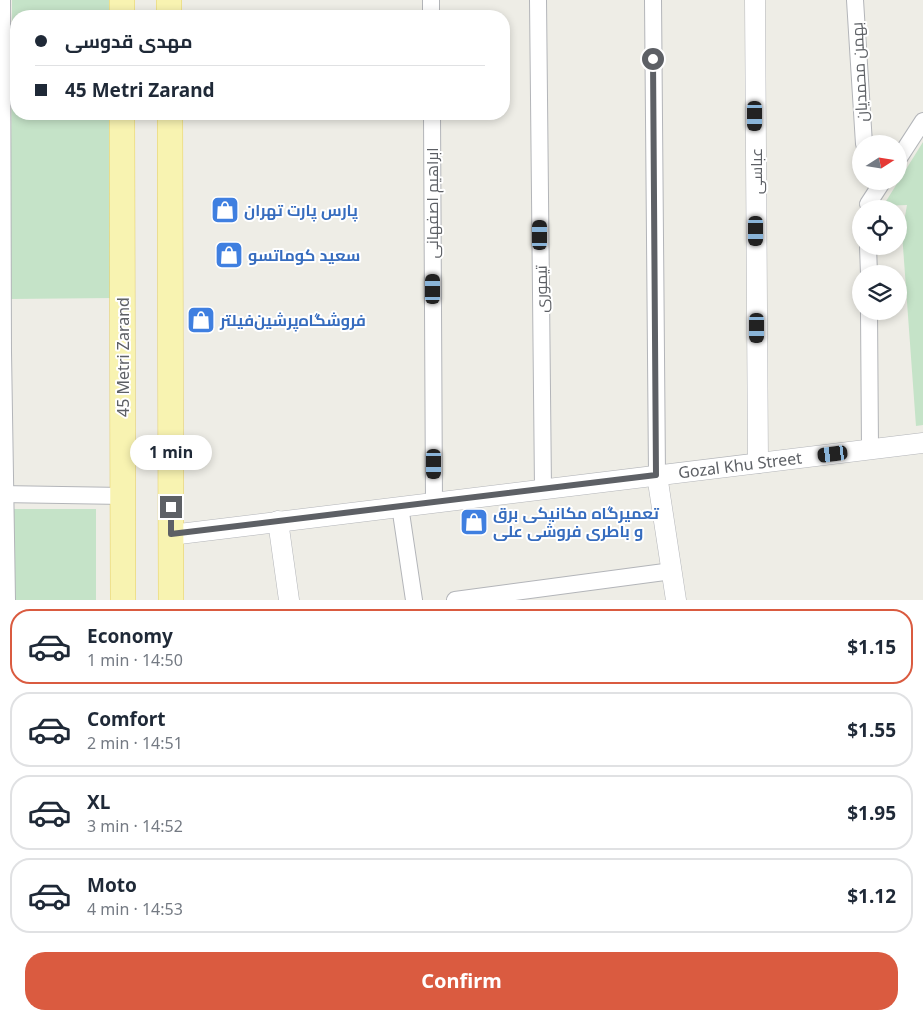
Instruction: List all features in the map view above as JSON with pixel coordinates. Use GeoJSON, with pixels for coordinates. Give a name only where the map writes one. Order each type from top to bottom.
{"type":"FeatureCollection","features":[{"type":"Feature","properties":{"kind":"main road","name":"45 Metri Zarand"},"geometry":{"type":"LineString","coordinates":[[122,120],[124,600]]}},
{"type":"Feature","properties":{"kind":"main road"},"geometry":{"type":"LineString","coordinates":[[170,120],[171,600]]}},
{"type":"Feature","properties":{"kind":"street"},"geometry":{"type":"LineString","coordinates":[[2,0],[6,64],[3,494],[7,600]]}},
{"type":"Feature","properties":{"kind":"street","name":"تیموری"},"geometry":{"type":"LineString","coordinates":[[538,0],[543,489]]}},
{"type":"Feature","properties":{"kind":"street"},"geometry":{"type":"LineString","coordinates":[[653,0],[656,475],[676,600]]}},
{"type":"Feature","properties":{"kind":"street","name":"عباسی"},"geometry":{"type":"LineString","coordinates":[[755,0],[758,463]]}},
{"type":"Feature","properties":{"kind":"street","name":"بهمن محمدیان"},"geometry":{"type":"LineString","coordinates":[[855,0],[863,135]]}},
{"type":"Feature","properties":{"kind":"street","name":"ابراهیم اصفهانی"},"geometry":{"type":"LineString","coordinates":[[432,120],[434,502]]}},
{"type":"Feature","properties":{"kind":"street"},"geometry":{"type":"LineString","coordinates":[[908,144],[923,121]]}},
{"type":"Feature","properties":{"kind":"street"},"geometry":{"type":"LineString","coordinates":[[869,320],[870,449]]}},
{"type":"Feature","properties":{"kind":"street","name":"Gozal Khu Street"},"geometry":{"type":"LineString","coordinates":[[171,534],[923,442]]}},
{"type":"Feature","properties":{"kind":"street"},"geometry":{"type":"LineString","coordinates":[[3,494],[124,496]]}},
{"type":"Feature","properties":{"kind":"street"},"geometry":{"type":"LineString","coordinates":[[400,506],[414,600]]}},
{"type":"Feature","properties":{"kind":"street"},"geometry":{"type":"LineString","coordinates":[[278,521],[289,600]]}},
{"type":"Feature","properties":{"kind":"street"},"geometry":{"type":"LineString","coordinates":[[455,600],[672,571]]}},
{"type":"Feature","properties":{"kind":"green space"},"geometry":{"type":"Polygon","coordinates":[[[12,0],[112,0],[112,10],[12,10],[12,0]]]}},
{"type":"Feature","properties":{"kind":"green space"},"geometry":{"type":"Polygon","coordinates":[[[11,120],[114,120],[114,298],[9,299],[11,120]]]}},
{"type":"Feature","properties":{"kind":"green space"},"geometry":{"type":"Polygon","coordinates":[[[923,142],[923,425],[916,426],[907,302],[907,265],[904,265],[904,255],[907,255],[907,200],[887,200],[893,190],[908,190],[908,166],[923,142]]]}},
{"type":"Feature","properties":{"kind":"green space"},"geometry":{"type":"Polygon","coordinates":[[[12,509],[96,509],[96,600],[12,600],[12,509]]]}},
{"type":"Feature","properties":{"kind":"place","name":"پارس پارت تهران"},"geometry":{"type":"Point","coordinates":[225,210]}},
{"type":"Feature","properties":{"kind":"place","name":"سعید کوماتسو"},"geometry":{"type":"Point","coordinates":[229,255]}},
{"type":"Feature","properties":{"kind":"place","name":"فروشگاه‌پرشین‌فیلتر"},"geometry":{"type":"Point","coordinates":[201,320]}},
{"type":"Feature","properties":{"kind":"place","name":"تعمیرگاه مکانیکی برق و باطری فروشی علی"},"geometry":{"type":"Point","coordinates":[474,522]}},
{"type":"Feature","properties":{"kind":"route"},"geometry":{"type":"LineString","coordinates":[[171,507],[171,534],[656,475],[653,59]]}}]}
